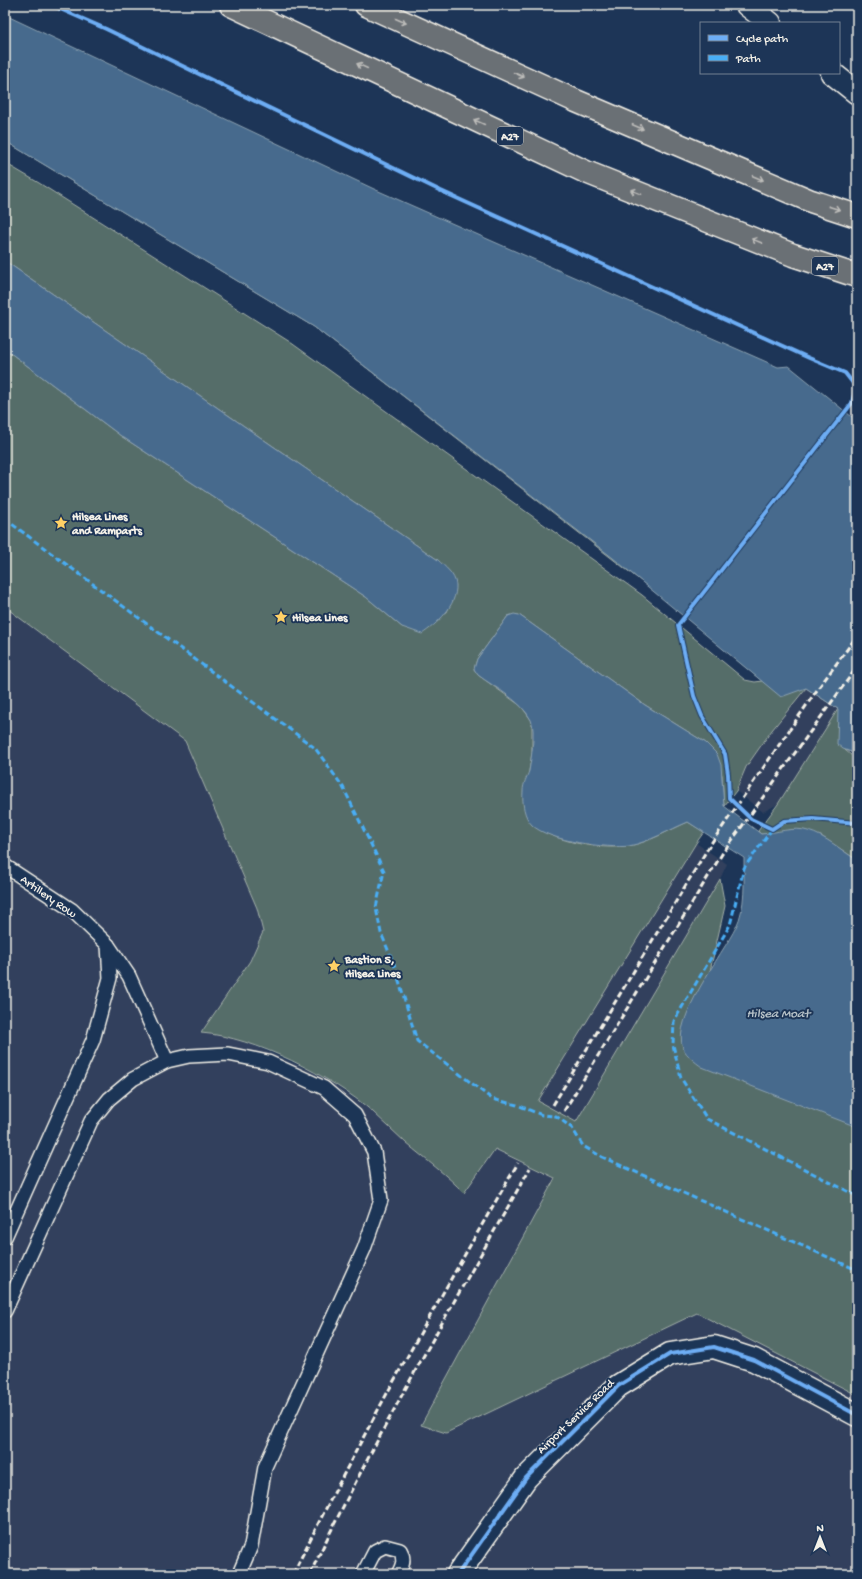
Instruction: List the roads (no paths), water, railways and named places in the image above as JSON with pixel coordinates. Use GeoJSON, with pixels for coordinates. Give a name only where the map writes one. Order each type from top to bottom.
{"type":"FeatureCollection","features":[{"type":"Feature","properties":{"kind":"highway","name":"A27"},"geometry":{"type":"LineString","coordinates":[[231,5],[586,172],[793,255],[857,276]]}},
{"type":"Feature","properties":{"kind":"highway"},"geometry":{"type":"LineString","coordinates":[[366,5],[583,104],[811,201],[857,216]]}},
{"type":"Feature","properties":{"kind":"street"},"geometry":{"type":"LineString","coordinates":[[747,5],[769,22]]}},
{"type":"Feature","properties":{"kind":"street"},"geometry":{"type":"LineString","coordinates":[[833,74],[857,93]]}},
{"type":"Feature","properties":{"kind":"street","name":"Airport Service Road"},"geometry":{"type":"LineString","coordinates":[[458,1574],[526,1478],[618,1386],[670,1354],[714,1347],[754,1360],[857,1415]]}},
{"type":"Feature","properties":{"kind":"lane","name":"Artillery Row"},"geometry":{"type":"LineString","coordinates":[[5,866],[72,910],[108,945],[129,976],[167,1061]]}},
{"type":"Feature","properties":{"kind":"lane"},"geometry":{"type":"LineString","coordinates":[[5,1237],[93,1040],[110,978],[108,945]]}},
{"type":"Feature","properties":{"kind":"lane"},"geometry":{"type":"LineString","coordinates":[[5,1311],[91,1121],[109,1099],[133,1079],[167,1061],[189,1056],[228,1054],[268,1062],[324,1088],[355,1115],[374,1152],[381,1200],[364,1249],[265,1467],[251,1546],[238,1574]]}},
{"type":"Feature","properties":{"kind":"lane"},"geometry":{"type":"LineString","coordinates":[[363,1574],[375,1551],[385,1546],[400,1550],[403,1556],[403,1564],[398,1574]]}},
{"type":"Feature","properties":{"kind":"water"},"geometry":{"type":"Polygon","coordinates":[[[5,15],[374,189],[778,367],[789,366],[857,421],[857,754],[843,749],[837,744],[838,709],[806,688],[781,697],[613,558],[314,327],[5,141],[5,15]]]}},
{"type":"Feature","properties":{"kind":"water"},"geometry":{"type":"Polygon","coordinates":[[[5,261],[438,560],[452,574],[456,585],[453,600],[445,614],[440,620],[422,634],[402,627],[366,597],[121,436],[5,349],[5,261]]]}},
{"type":"Feature","properties":{"kind":"water","name":"Hilsea Moat"},"geometry":{"type":"Polygon","coordinates":[[[514,614],[519,615],[645,705],[706,743],[717,754],[721,765],[724,806],[761,834],[791,829],[808,831],[827,840],[857,860],[857,1127],[702,1067],[689,1056],[683,1048],[681,1036],[684,1021],[700,987],[736,927],[739,919],[744,893],[744,858],[688,822],[644,842],[619,847],[579,843],[564,839],[540,831],[529,822],[524,810],[523,796],[532,752],[533,731],[531,720],[521,706],[478,675],[474,669],[477,659],[508,616],[514,614]]]}},
{"type":"Feature","properties":{"kind":"railway"},"geometry":{"type":"LineString","coordinates":[[553,1105],[710,845],[817,690],[857,636]]}},
{"type":"Feature","properties":{"kind":"railway"},"geometry":{"type":"LineString","coordinates":[[564,1111],[722,854],[857,667]]}},
{"type":"Feature","properties":{"kind":"railway"},"geometry":{"type":"LineString","coordinates":[[293,1574],[374,1418],[459,1264],[518,1163]]}},
{"type":"Feature","properties":{"kind":"railway"},"geometry":{"type":"LineString","coordinates":[[310,1574],[335,1522],[389,1420],[444,1319],[530,1168]]}},
{"type":"Feature","properties":{"kind":"place","name":"Hilsea Lines and Ramparts"},"geometry":{"type":"Point","coordinates":[61,523]}},
{"type":"Feature","properties":{"kind":"place","name":"Hilsea Lines"},"geometry":{"type":"Point","coordinates":[281,617]}},
{"type":"Feature","properties":{"kind":"place","name":"Bastion 5, Hilsea Lines"},"geometry":{"type":"Point","coordinates":[334,966]}}]}
